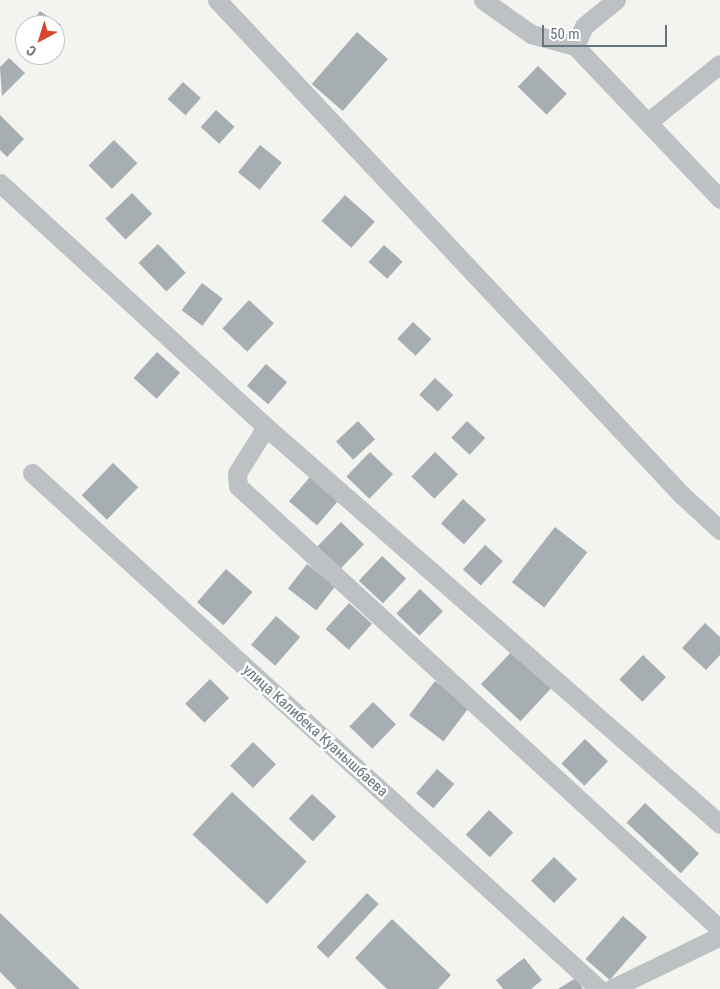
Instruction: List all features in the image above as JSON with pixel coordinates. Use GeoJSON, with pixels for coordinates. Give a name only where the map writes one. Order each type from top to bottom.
{"type":"FeatureCollection","features":[{"type":"Feature","properties":{"kind":"street"},"geometry":{"type":"LineString","coordinates":[[218,0],[682,496],[720,530]]}},
{"type":"Feature","properties":{"kind":"street"},"geometry":{"type":"LineString","coordinates":[[483,0],[531,34],[574,46],[720,200]]}},
{"type":"Feature","properties":{"kind":"street"},"geometry":{"type":"LineString","coordinates":[[574,46],[584,26],[616,0]]}},
{"type":"Feature","properties":{"kind":"street"},"geometry":{"type":"LineString","coordinates":[[648,122],[720,64]]}},
{"type":"Feature","properties":{"kind":"street"},"geometry":{"type":"LineString","coordinates":[[0,183],[266,427],[720,824]]}},
{"type":"Feature","properties":{"kind":"street"},"geometry":{"type":"LineString","coordinates":[[266,427],[237,473],[238,486],[720,929]]}},
{"type":"Feature","properties":{"kind":"street","name":"улица Калибека Куанышбаева"},"geometry":{"type":"LineString","coordinates":[[32,473],[599,989]]}},
{"type":"Feature","properties":{"kind":"street"},"geometry":{"type":"LineString","coordinates":[[611,989],[720,936]]}},
{"type":"Feature","properties":{"kind":"building"},"geometry":{"type":"Polygon","coordinates":[[[40,11],[46,15],[37,15],[40,11]]]}},
{"type":"Feature","properties":{"kind":"building"},"geometry":{"type":"Polygon","coordinates":[[[357,32],[388,59],[343,111],[312,84],[357,32]]]}},
{"type":"Feature","properties":{"kind":"building"},"geometry":{"type":"Polygon","coordinates":[[[9,58],[25,73],[2,96],[0,67],[9,58]]]}},
{"type":"Feature","properties":{"kind":"building"},"geometry":{"type":"Polygon","coordinates":[[[538,66],[567,94],[547,115],[518,87],[538,66]]]}},
{"type":"Feature","properties":{"kind":"building"},"geometry":{"type":"Polygon","coordinates":[[[183,82],[201,98],[185,115],[168,99],[183,82]]]}},
{"type":"Feature","properties":{"kind":"building"},"geometry":{"type":"Polygon","coordinates":[[[216,110],[235,127],[219,144],[201,127],[216,110]]]}},
{"type":"Feature","properties":{"kind":"building"},"geometry":{"type":"Polygon","coordinates":[[[0,115],[24,139],[7,157],[0,150],[0,115]]]}},
{"type":"Feature","properties":{"kind":"building"},"geometry":{"type":"Polygon","coordinates":[[[114,140],[137,163],[112,189],[89,165],[114,140]]]}},
{"type":"Feature","properties":{"kind":"building"},"geometry":{"type":"Polygon","coordinates":[[[260,145],[282,163],[260,190],[238,172],[260,145]]]}},
{"type":"Feature","properties":{"kind":"building"},"geometry":{"type":"Polygon","coordinates":[[[132,193],[152,214],[126,240],[105,219],[132,193]]]}},
{"type":"Feature","properties":{"kind":"building"},"geometry":{"type":"Polygon","coordinates":[[[345,195],[375,222],[351,248],[322,221],[345,195]]]}},
{"type":"Feature","properties":{"kind":"building"},"geometry":{"type":"Polygon","coordinates":[[[158,244],[186,273],[166,292],[139,263],[158,244]]]}},
{"type":"Feature","properties":{"kind":"building"},"geometry":{"type":"Polygon","coordinates":[[[384,245],[403,262],[387,279],[369,262],[384,245]]]}},
{"type":"Feature","properties":{"kind":"building"},"geometry":{"type":"Polygon","coordinates":[[[202,283],[223,299],[202,326],[182,310],[202,283]]]}},
{"type":"Feature","properties":{"kind":"building"},"geometry":{"type":"Polygon","coordinates":[[[249,300],[274,323],[247,352],[222,329],[249,300]]]}},
{"type":"Feature","properties":{"kind":"building"},"geometry":{"type":"Polygon","coordinates":[[[413,322],[431,339],[416,356],[397,339],[413,322]]]}},
{"type":"Feature","properties":{"kind":"building"},"geometry":{"type":"Polygon","coordinates":[[[157,352],[180,373],[157,399],[134,378],[157,352]]]}},
{"type":"Feature","properties":{"kind":"building"},"geometry":{"type":"Polygon","coordinates":[[[266,364],[287,382],[268,404],[247,386],[266,364]]]}},
{"type":"Feature","properties":{"kind":"building"},"geometry":{"type":"Polygon","coordinates":[[[435,378],[453,395],[438,412],[419,395],[435,378]]]}},
{"type":"Feature","properties":{"kind":"building"},"geometry":{"type":"Polygon","coordinates":[[[358,421],[375,439],[353,460],[336,441],[358,421]]]}},
{"type":"Feature","properties":{"kind":"building"},"geometry":{"type":"Polygon","coordinates":[[[467,421],[485,438],[470,455],[451,438],[467,421]]]}},
{"type":"Feature","properties":{"kind":"building"},"geometry":{"type":"Polygon","coordinates":[[[370,452],[393,474],[369,499],[346,476],[370,452]]]}},
{"type":"Feature","properties":{"kind":"building"},"geometry":{"type":"Polygon","coordinates":[[[435,452],[458,474],[434,499],[411,476],[435,452]]]}},
{"type":"Feature","properties":{"kind":"building"},"geometry":{"type":"Polygon","coordinates":[[[113,463],[138,487],[107,520],[82,495],[113,463]]]}},
{"type":"Feature","properties":{"kind":"building"},"geometry":{"type":"Polygon","coordinates":[[[310,477],[338,501],[317,525],[289,501],[310,477]]]}},
{"type":"Feature","properties":{"kind":"building"},"geometry":{"type":"Polygon","coordinates":[[[463,499],[486,520],[464,544],[441,524],[463,499]]]}},
{"type":"Feature","properties":{"kind":"building"},"geometry":{"type":"Polygon","coordinates":[[[341,522],[364,544],[340,569],[317,546],[341,522]]]}},
{"type":"Feature","properties":{"kind":"building"},"geometry":{"type":"Polygon","coordinates":[[[555,527],[587,552],[544,607],[512,582],[555,527]]]}},
{"type":"Feature","properties":{"kind":"building"},"geometry":{"type":"Polygon","coordinates":[[[485,545],[503,561],[481,586],[463,570],[485,545]]]}},
{"type":"Feature","properties":{"kind":"building"},"geometry":{"type":"Polygon","coordinates":[[[382,556],[406,579],[383,603],[359,581],[382,556]]]}},
{"type":"Feature","properties":{"kind":"building"},"geometry":{"type":"Polygon","coordinates":[[[307,564],[335,586],[316,611],[288,588],[307,564]]]}},
{"type":"Feature","properties":{"kind":"building"},"geometry":{"type":"Polygon","coordinates":[[[226,569],[252,592],[224,625],[197,602],[226,569]]]}},
{"type":"Feature","properties":{"kind":"building"},"geometry":{"type":"Polygon","coordinates":[[[420,589],[443,611],[419,636],[396,613],[420,589]]]}},
{"type":"Feature","properties":{"kind":"building"},"geometry":{"type":"Polygon","coordinates":[[[349,603],[372,624],[349,650],[326,629],[349,603]]]}},
{"type":"Feature","properties":{"kind":"building"},"geometry":{"type":"Polygon","coordinates":[[[276,616],[300,637],[275,666],[251,645],[276,616]]]}},
{"type":"Feature","properties":{"kind":"building"},"geometry":{"type":"Polygon","coordinates":[[[705,623],[720,637],[720,655],[706,670],[682,648],[705,623]]]}},
{"type":"Feature","properties":{"kind":"building"},"geometry":{"type":"Polygon","coordinates":[[[513,650],[552,687],[520,721],[481,684],[513,650]]]}},
{"type":"Feature","properties":{"kind":"building"},"geometry":{"type":"Polygon","coordinates":[[[643,655],[666,677],[642,702],[619,679],[643,655]]]}},
{"type":"Feature","properties":{"kind":"building"},"geometry":{"type":"Polygon","coordinates":[[[210,679],[229,698],[204,723],[185,704],[210,679]]]}},
{"type":"Feature","properties":{"kind":"building"},"geometry":{"type":"Polygon","coordinates":[[[435,681],[469,707],[443,741],[409,715],[435,681]]]}},
{"type":"Feature","properties":{"kind":"building"},"geometry":{"type":"Polygon","coordinates":[[[373,702],[396,724],[372,749],[349,726],[373,702]]]}},
{"type":"Feature","properties":{"kind":"building"},"geometry":{"type":"Polygon","coordinates":[[[585,739],[608,761],[584,786],[561,763],[585,739]]]}},
{"type":"Feature","properties":{"kind":"building"},"geometry":{"type":"Polygon","coordinates":[[[253,742],[276,764],[253,788],[230,766],[253,742]]]}},
{"type":"Feature","properties":{"kind":"building"},"geometry":{"type":"Polygon","coordinates":[[[437,769],[454,784],[433,808],[416,793],[437,769]]]}},
{"type":"Feature","properties":{"kind":"building"},"geometry":{"type":"Polygon","coordinates":[[[232,792],[307,862],[267,904],[192,834],[232,792]]]}},
{"type":"Feature","properties":{"kind":"building"},"geometry":{"type":"Polygon","coordinates":[[[312,794],[336,817],[313,841],[289,819],[312,794]]]}},
{"type":"Feature","properties":{"kind":"building"},"geometry":{"type":"Polygon","coordinates":[[[645,803],[699,853],[681,873],[627,823],[645,803]]]}},
{"type":"Feature","properties":{"kind":"building"},"geometry":{"type":"Polygon","coordinates":[[[489,810],[513,833],[490,857],[466,835],[489,810]]]}},
{"type":"Feature","properties":{"kind":"building"},"geometry":{"type":"Polygon","coordinates":[[[554,857],[577,879],[554,903],[531,881],[554,857]]]}},
{"type":"Feature","properties":{"kind":"building"},"geometry":{"type":"Polygon","coordinates":[[[367,893],[379,904],[328,958],[317,947],[367,893]]]}},
{"type":"Feature","properties":{"kind":"building"},"geometry":{"type":"Polygon","coordinates":[[[0,913],[80,989],[17,989],[0,972],[0,913]]]}},
{"type":"Feature","properties":{"kind":"building"},"geometry":{"type":"Polygon","coordinates":[[[623,916],[647,937],[610,980],[586,959],[623,916]]]}},
{"type":"Feature","properties":{"kind":"building"},"geometry":{"type":"Polygon","coordinates":[[[392,919],[451,975],[438,989],[387,989],[355,958],[392,919]]]}},
{"type":"Feature","properties":{"kind":"building"},"geometry":{"type":"Polygon","coordinates":[[[524,958],[542,980],[531,989],[503,989],[496,980],[524,958]]]}},
{"type":"Feature","properties":{"kind":"building"},"geometry":{"type":"Polygon","coordinates":[[[576,978],[583,989],[558,989],[576,978]]]}}]}
